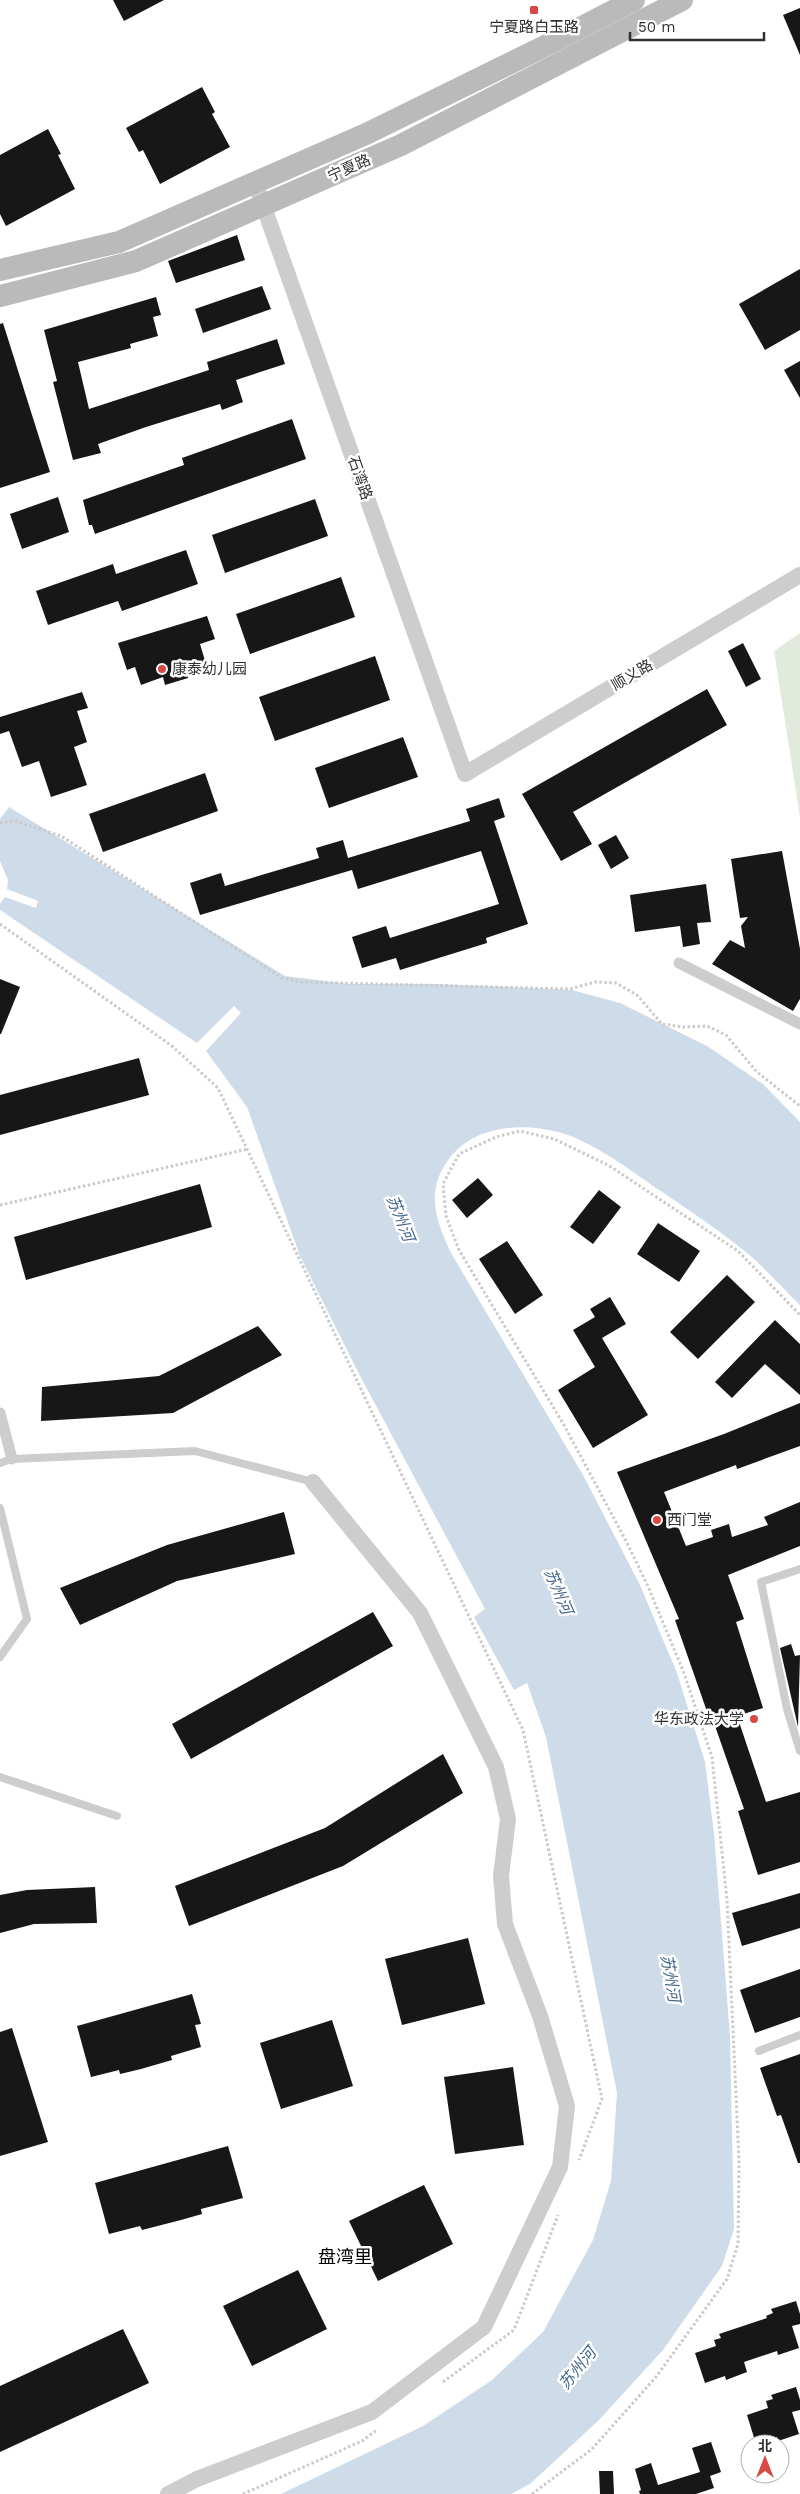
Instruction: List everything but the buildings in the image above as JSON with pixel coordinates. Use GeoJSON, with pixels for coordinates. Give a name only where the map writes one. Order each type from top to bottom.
{"type":"FeatureCollection","features":[{"type":"Feature","properties":{"kind":"main road","name":"宁夏路"},"geometry":{"type":"LineString","coordinates":[[0,270],[119,242],[366,134],[634,0]]}},
{"type":"Feature","properties":{"kind":"main road","name":"宁夏路"},"geometry":{"type":"LineString","coordinates":[[0,296],[136,261],[401,145],[682,0]]}},
{"type":"Feature","properties":{"kind":"street","name":"石湾路"},"geometry":{"type":"LineString","coordinates":[[255,182],[465,774]]}},
{"type":"Feature","properties":{"kind":"street","name":"顺义路"},"geometry":{"type":"LineString","coordinates":[[465,774],[800,575]]}},
{"type":"Feature","properties":{"kind":"street"},"geometry":{"type":"LineString","coordinates":[[679,963],[800,1024]]}},
{"type":"Feature","properties":{"kind":"street"},"geometry":{"type":"LineString","coordinates":[[0,1413],[12,1459]]}},
{"type":"Feature","properties":{"kind":"street"},"geometry":{"type":"LineString","coordinates":[[168,2494],[196,2479],[372,2412],[484,2327],[560,2167],[567,2106],[540,2016],[505,1924],[501,1876],[508,1819],[496,1767],[420,1613],[313,1482]]}},
{"type":"Feature","properties":{"kind":"lane"},"geometry":{"type":"LineString","coordinates":[[0,1463],[12,1459],[195,1451],[313,1482]]}},
{"type":"Feature","properties":{"kind":"lane"},"geometry":{"type":"LineString","coordinates":[[0,1508],[27,1619],[0,1657]]}},
{"type":"Feature","properties":{"kind":"lane"},"geometry":{"type":"LineString","coordinates":[[800,1569],[761,1582],[787,1709],[800,1750]]}},
{"type":"Feature","properties":{"kind":"lane"},"geometry":{"type":"LineString","coordinates":[[0,1777],[117,1816]]}},
{"type":"Feature","properties":{"kind":"lane"},"geometry":{"type":"LineString","coordinates":[[759,2051],[800,2035]]}},
{"type":"Feature","properties":{"kind":"path"},"geometry":{"type":"LineString","coordinates":[[0,823],[15,822],[61,836],[282,978],[302,982],[570,990],[595,982],[616,983],[636,995],[662,1024],[683,1027],[707,1026],[726,1035],[758,1072],[800,1106]]}},
{"type":"Feature","properties":{"kind":"path"},"geometry":{"type":"LineString","coordinates":[[0,924],[172,1046],[218,1088],[523,1730],[602,2099],[578,2164]]}},
{"type":"Feature","properties":{"kind":"path"},"geometry":{"type":"LineString","coordinates":[[532,2494],[592,2449],[656,2377],[727,2279],[738,2244],[739,2170],[735,2032],[728,1900],[712,1757],[684,1673],[647,1584],[625,1539],[564,1425],[459,1250],[446,1216],[442,1184],[459,1154],[496,1137],[520,1131],[554,1139],[608,1165],[738,1252],[800,1315]]}},
{"type":"Feature","properties":{"kind":"path"},"geometry":{"type":"LineString","coordinates":[[0,1205],[248,1149]]}},
{"type":"Feature","properties":{"kind":"path"},"geometry":{"type":"LineString","coordinates":[[442,2383],[514,2330],[560,2210]]}},
{"type":"Feature","properties":{"kind":"path"},"geometry":{"type":"LineString","coordinates":[[243,2494],[362,2441],[378,2429]]}},
{"type":"Feature","properties":{"kind":"shaded area"},"geometry":{"type":"Polygon","coordinates":[[[800,633],[800,817],[774,651],[800,633]]]}},
{"type":"Feature","properties":{"kind":"water","name":"苏州河"},"geometry":{"type":"Polygon","coordinates":[[[9,807],[285,976],[349,984],[435,984],[572,990],[620,1003],[707,1046],[763,1084],[800,1122],[800,1305],[754,1259],[737,1245],[607,1155],[582,1141],[558,1132],[515,1127],[487,1132],[474,1137],[452,1155],[443,1168],[435,1192],[435,1204],[440,1228],[451,1253],[583,1475],[640,1585],[677,1673],[705,1762],[714,1833],[730,2036],[734,2229],[722,2266],[663,2350],[598,2421],[530,2484],[511,2494],[281,2494],[423,2426],[492,2380],[543,2332],[593,2240],[611,2181],[617,2093],[546,1737],[527,1683],[514,1690],[474,1617],[485,1609],[359,1374],[300,1256],[247,1107],[206,1051],[241,1013],[234,1006],[197,1043],[0,910],[0,904],[5,897],[36,908],[38,901],[7,889],[8,880],[0,861],[0,819],[9,807]]]}},
{"type":"Feature","properties":{"kind":"place","name":"宁夏路白玉路"},"geometry":{"type":"Point","coordinates":[534,10]}},
{"type":"Feature","properties":{"kind":"place","name":"康泰幼儿园"},"geometry":{"type":"Point","coordinates":[162,669]}},
{"type":"Feature","properties":{"kind":"place","name":"西门堂"},"geometry":{"type":"Point","coordinates":[657,1520]}},
{"type":"Feature","properties":{"kind":"place","name":"华东政法大学"},"geometry":{"type":"Point","coordinates":[754,1719]}},
{"type":"Feature","properties":{"kind":"district","name":"盘湾里"},"geometry":{"type":"Point","coordinates":[345,2257]}}]}
